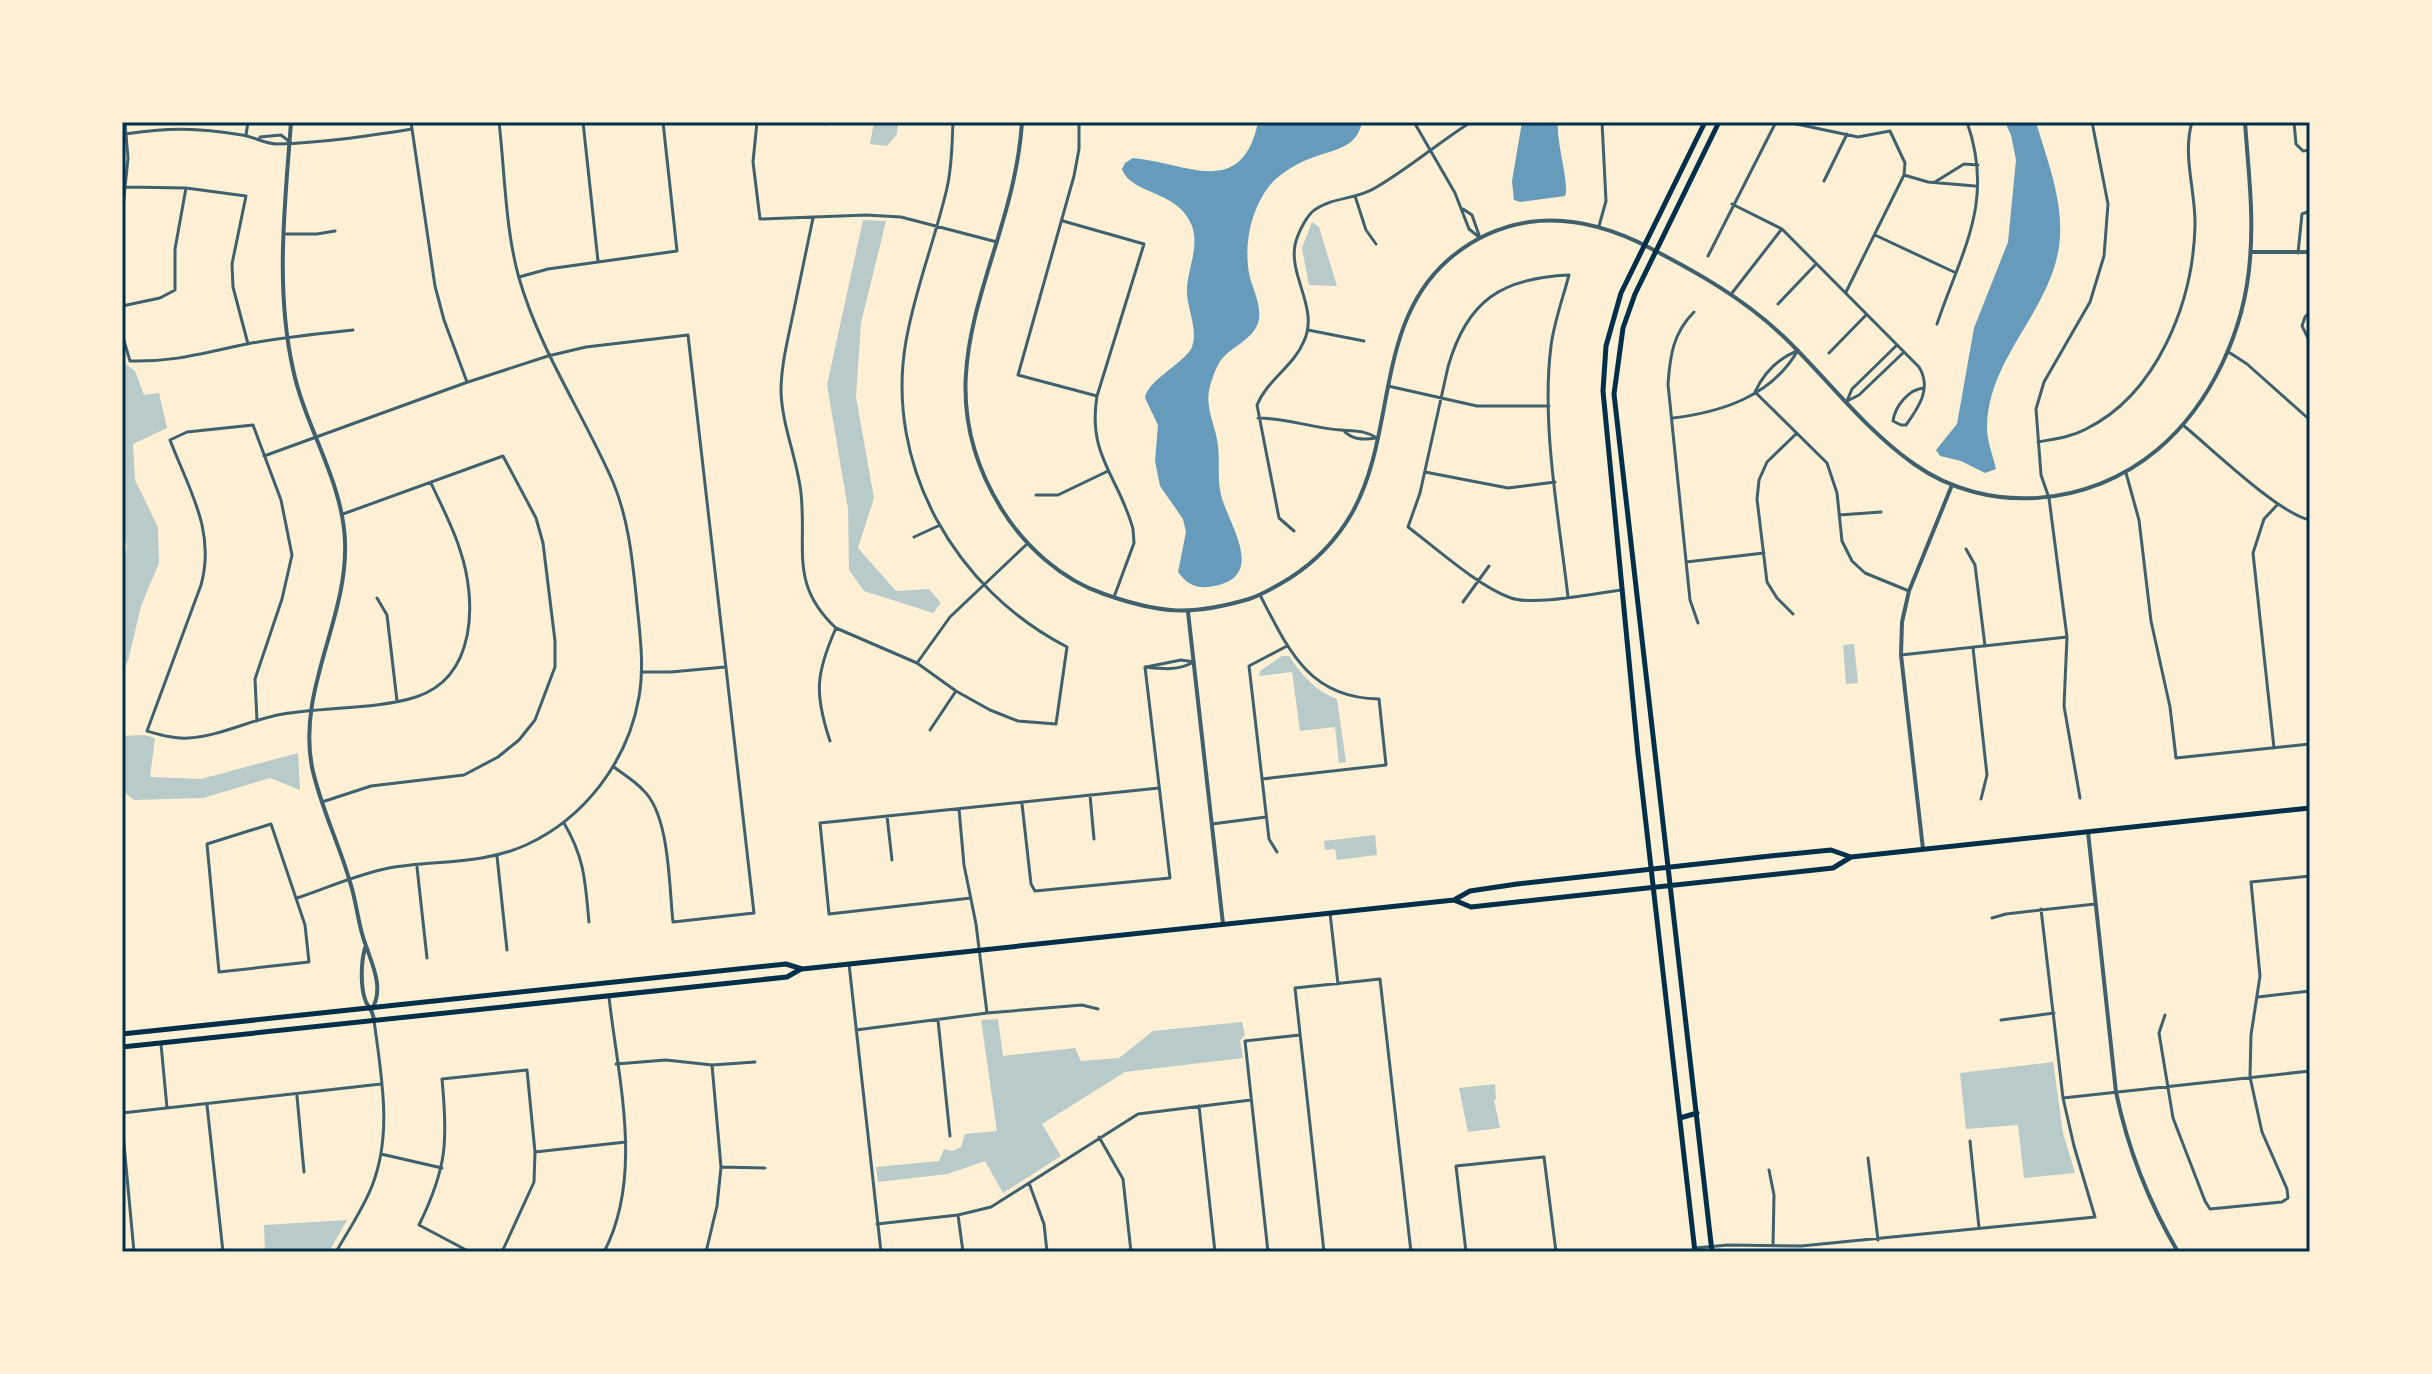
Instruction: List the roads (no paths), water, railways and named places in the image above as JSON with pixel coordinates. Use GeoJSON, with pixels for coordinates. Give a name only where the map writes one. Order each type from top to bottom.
{"type":"FeatureCollection","features":[{"type":"Feature","properties":{"kind":"main road"},"geometry":{"type":"LineString","coordinates":[[1695,1250],[1604,421],[1604,368],[1615,309],[1705,122]]}},
{"type":"Feature","properties":{"kind":"main road"},"geometry":{"type":"LineString","coordinates":[[1712,1250],[1614,391],[1623,328],[1655,250],[1719,122]]}},
{"type":"Feature","properties":{"kind":"main road"},"geometry":{"type":"LineString","coordinates":[[1631,674],[1646,672]]}},
{"type":"Feature","properties":{"kind":"main road"},"geometry":{"type":"LineString","coordinates":[[1454,900],[1471,907],[1672,886],[1833,868],[1851,857],[2310,808]]}},
{"type":"Feature","properties":{"kind":"main road"},"geometry":{"type":"LineString","coordinates":[[122,1047],[787,977],[802,969],[979,949],[1454,900],[1470,891],[1670,867],[1831,850],[1851,857]]}},
{"type":"Feature","properties":{"kind":"main road"},"geometry":{"type":"LineString","coordinates":[[122,1034],[786,964],[802,969]]}},
{"type":"Feature","properties":{"kind":"main road"},"geometry":{"type":"LineString","coordinates":[[607,985],[608,996]]}},
{"type":"Feature","properties":{"kind":"main road"},"geometry":{"type":"LineString","coordinates":[[160,1030],[161,1043]]}},
{"type":"Feature","properties":{"kind":"main road"},"geometry":{"type":"LineString","coordinates":[[1680,1118],[1697,1113]]}},
{"type":"Feature","properties":{"kind":"street"},"geometry":{"type":"LineString","coordinates":[[122,217],[128,158],[125,122]]}},
{"type":"Feature","properties":{"kind":"street"},"geometry":{"type":"LineString","coordinates":[[246,135],[248,122]]}},
{"type":"Feature","properties":{"kind":"street"},"geometry":{"type":"LineString","coordinates":[[291,122],[282,285],[288,339],[293,369],[342,514],[344,573],[340,603],[316,682],[309,738],[312,767],[322,802],[350,880],[365,946],[374,961],[378,999],[372,1009]]}},
{"type":"Feature","properties":{"kind":"street"},"geometry":{"type":"LineString","coordinates":[[411,122],[435,286],[467,382]]}},
{"type":"Feature","properties":{"kind":"street"},"geometry":{"type":"LineString","coordinates":[[297,898],[389,868],[497,856],[526,845],[564,823],[582,807],[614,767],[634,719],[641,672],[641,647],[624,512],[613,482],[548,356],[519,277],[499,122]]}},
{"type":"Feature","properties":{"kind":"street"},"geometry":{"type":"LineString","coordinates":[[583,122],[598,261]]}},
{"type":"Feature","properties":{"kind":"street"},"geometry":{"type":"LineString","coordinates":[[519,277],[548,269],[677,251],[663,122]]}},
{"type":"Feature","properties":{"kind":"street"},"geometry":{"type":"LineString","coordinates":[[757,122],[753,162],[760,219],[866,215],[901,217],[997,242]]}},
{"type":"Feature","properties":{"kind":"street"},"geometry":{"type":"LineString","coordinates":[[813,218],[784,357],[781,390],[784,418],[798,469],[802,569],[809,595],[822,615],[836,628],[917,663],[956,691],[990,710],[1018,721],[1056,724],[1067,647],[1023,622],[958,554],[938,526],[921,490],[909,448],[902,406],[905,342],[948,187],[953,122]]}},
{"type":"Feature","properties":{"kind":"street"},"geometry":{"type":"LineString","coordinates":[[1022,122],[1013,185],[968,340],[965,408],[975,450],[996,501],[1027,544],[1058,570],[1085,588],[1138,606],[1188,612],[1220,607],[1260,595],[1305,568],[1338,534],[1358,500],[1377,438],[1394,354],[1411,306],[1440,268],[1479,237],[1505,227],[1532,222],[1559,220],[1599,226],[1686,265],[1732,293],[1798,350],[1905,457],[1952,485],[1996,497],[2049,498],[2088,489],[2126,473],[2163,445],[2183,425],[2208,390],[2227,351],[2241,309],[2251,252],[2245,122]]}},
{"type":"Feature","properties":{"kind":"street"},"geometry":{"type":"LineString","coordinates":[[1079,122],[1079,149],[1074,176],[1018,375],[1097,396]]}},
{"type":"Feature","properties":{"kind":"street"},"geometry":{"type":"LineString","coordinates":[[1414,122],[1463,209],[1472,215],[1479,237]]}},
{"type":"Feature","properties":{"kind":"street"},"geometry":{"type":"LineString","coordinates":[[1294,531],[1279,518],[1257,405],[1262,393],[1297,353],[1308,330],[1295,246],[1311,213],[1328,203],[1372,190],[1471,122]]}},
{"type":"Feature","properties":{"kind":"street"},"geometry":{"type":"LineString","coordinates":[[1599,226],[1606,201],[1602,122]]}},
{"type":"Feature","properties":{"kind":"street"},"geometry":{"type":"LineString","coordinates":[[1626,122],[1636,123]]}},
{"type":"Feature","properties":{"kind":"street"},"geometry":{"type":"LineString","coordinates":[[1708,256],[1776,122]]}},
{"type":"Feature","properties":{"kind":"street"},"geometry":{"type":"LineString","coordinates":[[1787,122],[1858,137],[1890,131],[1905,163],[1904,175],[1845,294]]}},
{"type":"Feature","properties":{"kind":"street"},"geometry":{"type":"LineString","coordinates":[[1937,324],[1970,240],[1976,214],[1978,165],[1967,122]]}},
{"type":"Feature","properties":{"kind":"street"},"geometry":{"type":"LineString","coordinates":[[2080,798],[2064,706],[2067,637],[2049,498],[2041,475],[2036,409],[2044,382],[2090,302],[2104,256],[2108,204],[2092,122]]}},
{"type":"Feature","properties":{"kind":"street"},"geometry":{"type":"LineString","coordinates":[[2038,442],[2063,438],[2086,429],[2130,398],[2169,338],[2182,303],[2191,264],[2195,225],[2188,145],[2192,122]]}},
{"type":"Feature","properties":{"kind":"street"},"geometry":{"type":"LineString","coordinates":[[2294,122],[2296,144],[2303,151],[2310,150]]}},
{"type":"Feature","properties":{"kind":"street"},"geometry":{"type":"LineString","coordinates":[[125,134],[186,125],[260,138],[281,135],[290,142]]}},
{"type":"Feature","properties":{"kind":"street"},"geometry":{"type":"LineString","coordinates":[[260,138],[265,143],[313,143],[412,129]]}},
{"type":"Feature","properties":{"kind":"street"},"geometry":{"type":"LineString","coordinates":[[1824,181],[1847,134]]}},
{"type":"Feature","properties":{"kind":"street"},"geometry":{"type":"LineString","coordinates":[[1935,182],[1964,164],[1978,165]]}},
{"type":"Feature","properties":{"kind":"street"},"geometry":{"type":"LineString","coordinates":[[1904,175],[1977,186]]}},
{"type":"Feature","properties":{"kind":"street"},"geometry":{"type":"LineString","coordinates":[[126,187],[186,188],[246,196],[232,264],[233,287],[248,344]]}},
{"type":"Feature","properties":{"kind":"street"},"geometry":{"type":"LineString","coordinates":[[122,306],[160,298],[175,290],[175,249],[186,188]]}},
{"type":"Feature","properties":{"kind":"street"},"geometry":{"type":"LineString","coordinates":[[1355,196],[1366,230],[1376,244]]}},
{"type":"Feature","properties":{"kind":"street"},"geometry":{"type":"LineString","coordinates":[[1732,204],[1782,229],[1925,375],[1924,388],[1921,402],[1906,425],[1893,421],[1894,411],[1908,395],[1915,389],[1924,388]]}},
{"type":"Feature","properties":{"kind":"street"},"geometry":{"type":"LineString","coordinates":[[1463,209],[1463,218],[1469,229],[1479,237]]}},
{"type":"Feature","properties":{"kind":"street"},"geometry":{"type":"LineString","coordinates":[[2298,253],[2299,223],[2302,214],[2310,211]]}},
{"type":"Feature","properties":{"kind":"street"},"geometry":{"type":"LineString","coordinates":[[1063,221],[1144,244],[1093,418],[1095,440],[1130,518],[1134,543],[1114,598]]}},
{"type":"Feature","properties":{"kind":"street"},"geometry":{"type":"LineString","coordinates":[[1732,293],[1782,229]]}},
{"type":"Feature","properties":{"kind":"street"},"geometry":{"type":"LineString","coordinates":[[284,234],[335,231]]}},
{"type":"Feature","properties":{"kind":"street"},"geometry":{"type":"LineString","coordinates":[[1875,235],[1955,272]]}},
{"type":"Feature","properties":{"kind":"street"},"geometry":{"type":"LineString","coordinates":[[2251,252],[2310,252]]}},
{"type":"Feature","properties":{"kind":"street"},"geometry":{"type":"LineString","coordinates":[[1778,304],[1816,264]]}},
{"type":"Feature","properties":{"kind":"street"},"geometry":{"type":"LineString","coordinates":[[1568,597],[1549,406],[1551,342],[1569,275],[1538,276],[1512,284],[1476,310],[1454,347],[1425,472],[1408,527],[1480,580],[1512,598],[1568,597],[1622,590]]}},
{"type":"Feature","properties":{"kind":"street"},"geometry":{"type":"LineString","coordinates":[[1694,312],[1677,332],[1668,384],[1690,600],[1698,623]]}},
{"type":"Feature","properties":{"kind":"street"},"geometry":{"type":"LineString","coordinates":[[2310,312],[2302,326],[2310,342]]}},
{"type":"Feature","properties":{"kind":"street"},"geometry":{"type":"LineString","coordinates":[[1829,353],[1866,315]]}},
{"type":"Feature","properties":{"kind":"street"},"geometry":{"type":"LineString","coordinates":[[122,334],[130,361],[189,358],[248,344],[353,330]]}},
{"type":"Feature","properties":{"kind":"street"},"geometry":{"type":"LineString","coordinates":[[1308,330],[1364,341]]}},
{"type":"Feature","properties":{"kind":"street"},"geometry":{"type":"LineString","coordinates":[[264,456],[548,356],[586,347],[688,335],[754,913],[673,922],[662,831],[656,809],[645,791],[614,767]]}},
{"type":"Feature","properties":{"kind":"street"},"geometry":{"type":"LineString","coordinates":[[1847,401],[1852,389],[1897,345]]}},
{"type":"Feature","properties":{"kind":"street"},"geometry":{"type":"LineString","coordinates":[[1671,418],[1720,410],[1755,392],[1790,365],[1798,350]]}},
{"type":"Feature","properties":{"kind":"street"},"geometry":{"type":"LineString","coordinates":[[1755,392],[1763,377],[1784,356],[1798,350]]}},
{"type":"Feature","properties":{"kind":"street"},"geometry":{"type":"LineString","coordinates":[[2227,351],[2247,364],[2310,420]]}},
{"type":"Feature","properties":{"kind":"street"},"geometry":{"type":"LineString","coordinates":[[1847,401],[1859,395],[1904,352]]}},
{"type":"Feature","properties":{"kind":"street"},"geometry":{"type":"LineString","coordinates":[[1388,386],[1477,406],[1549,406]]}},
{"type":"Feature","properties":{"kind":"street"},"geometry":{"type":"LineString","coordinates":[[1755,392],[1827,463],[1833,478],[1842,541],[1852,561],[1865,573],[1909,591]]}},
{"type":"Feature","properties":{"kind":"street"},"geometry":{"type":"LineString","coordinates":[[1258,418],[1281,418],[1343,430],[1354,429],[1377,438]]}},
{"type":"Feature","properties":{"kind":"street"},"geometry":{"type":"LineString","coordinates":[[257,721],[255,679],[282,599],[292,555],[281,500],[253,425],[187,432],[170,440],[203,526],[207,546],[207,565],[147,731],[172,737],[191,738],[257,721],[282,714],[418,697],[438,684],[463,655],[469,635],[466,582],[460,550],[431,483]]}},
{"type":"Feature","properties":{"kind":"street"},"geometry":{"type":"LineString","coordinates":[[2183,425],[2278,504],[2299,518],[2310,520]]}},
{"type":"Feature","properties":{"kind":"street"},"geometry":{"type":"LineString","coordinates":[[1343,430],[1349,436],[1363,440],[1377,438]]}},
{"type":"Feature","properties":{"kind":"street"},"geometry":{"type":"LineString","coordinates":[[1793,614],[1767,582],[1757,499],[1759,480],[1767,462],[1797,433]]}},
{"type":"Feature","properties":{"kind":"street"},"geometry":{"type":"LineString","coordinates":[[322,802],[371,786],[464,775],[498,757],[519,740],[535,720],[555,667],[545,557],[536,518],[503,456],[342,514]]}},
{"type":"Feature","properties":{"kind":"street"},"geometry":{"type":"LineString","coordinates":[[1036,495],[1058,495],[1108,471]]}},
{"type":"Feature","properties":{"kind":"street"},"geometry":{"type":"LineString","coordinates":[[1425,472],[1508,488],[1556,482]]}},
{"type":"Feature","properties":{"kind":"street"},"geometry":{"type":"LineString","coordinates":[[2126,473],[2139,520],[2151,621],[2170,707],[2176,758],[2310,744]]}},
{"type":"Feature","properties":{"kind":"street"},"geometry":{"type":"LineString","coordinates":[[1923,849],[1901,655],[1902,622],[1909,591],[1952,485]]}},
{"type":"Feature","properties":{"kind":"street"},"geometry":{"type":"LineString","coordinates":[[2274,748],[2253,553],[2264,519],[2278,504]]}},
{"type":"Feature","properties":{"kind":"street"},"geometry":{"type":"LineString","coordinates":[[1839,515],[1881,512]]}},
{"type":"Feature","properties":{"kind":"street"},"geometry":{"type":"LineString","coordinates":[[914,537],[938,526]]}},
{"type":"Feature","properties":{"kind":"street"},"geometry":{"type":"LineString","coordinates":[[917,663],[936,633],[1027,544]]}},
{"type":"Feature","properties":{"kind":"street"},"geometry":{"type":"LineString","coordinates":[[1966,549],[1975,565],[1985,646]]}},
{"type":"Feature","properties":{"kind":"street"},"geometry":{"type":"LineString","coordinates":[[1686,562],[1764,553]]}},
{"type":"Feature","properties":{"kind":"street"},"geometry":{"type":"LineString","coordinates":[[1463,602],[1489,566]]}},
{"type":"Feature","properties":{"kind":"street"},"geometry":{"type":"LineString","coordinates":[[1260,595],[1287,646],[1320,682],[1338,694],[1359,699],[1379,699],[1386,765],[1262,779]]}},
{"type":"Feature","properties":{"kind":"street"},"geometry":{"type":"LineString","coordinates":[[377,598],[387,615],[397,701]]}},
{"type":"Feature","properties":{"kind":"street"},"geometry":{"type":"LineString","coordinates":[[1188,612],[1223,924]]}},
{"type":"Feature","properties":{"kind":"street"},"geometry":{"type":"LineString","coordinates":[[830,741],[822,718],[819,677],[823,658],[836,628]]}},
{"type":"Feature","properties":{"kind":"street"},"geometry":{"type":"LineString","coordinates":[[1901,655],[2067,637]]}},
{"type":"Feature","properties":{"kind":"street"},"geometry":{"type":"LineString","coordinates":[[1277,852],[1269,839],[1249,666],[1287,646]]}},
{"type":"Feature","properties":{"kind":"street"},"geometry":{"type":"LineString","coordinates":[[1973,647],[1987,775],[1981,799]]}},
{"type":"Feature","properties":{"kind":"street"},"geometry":{"type":"LineString","coordinates":[[1145,667],[1181,660],[1194,662]]}},
{"type":"Feature","properties":{"kind":"street"},"geometry":{"type":"LineString","coordinates":[[1145,667],[1167,670],[1183,668],[1194,662]]}},
{"type":"Feature","properties":{"kind":"street"},"geometry":{"type":"LineString","coordinates":[[641,672],[726,667]]}},
{"type":"Feature","properties":{"kind":"street"},"geometry":{"type":"LineString","coordinates":[[1022,802],[1031,884],[1035,891],[1170,878],[1145,667]]}},
{"type":"Feature","properties":{"kind":"street"},"geometry":{"type":"LineString","coordinates":[[930,730],[956,691]]}},
{"type":"Feature","properties":{"kind":"street"},"geometry":{"type":"LineString","coordinates":[[971,898],[829,914],[820,823],[1159,788]]}},
{"type":"Feature","properties":{"kind":"street"},"geometry":{"type":"LineString","coordinates":[[1090,795],[1094,839]]}},
{"type":"Feature","properties":{"kind":"street"},"geometry":{"type":"LineString","coordinates":[[959,809],[964,865],[987,1013]]}},
{"type":"Feature","properties":{"kind":"street"},"geometry":{"type":"LineString","coordinates":[[887,816],[892,860]]}},
{"type":"Feature","properties":{"kind":"street"},"geometry":{"type":"LineString","coordinates":[[1212,824],[1266,817]]}},
{"type":"Feature","properties":{"kind":"street"},"geometry":{"type":"LineString","coordinates":[[564,823],[578,847],[584,867],[589,922]]}},
{"type":"Feature","properties":{"kind":"street"},"geometry":{"type":"LineString","coordinates":[[271,824],[297,898],[305,925],[309,962],[219,972],[207,844],[271,824]]}},
{"type":"Feature","properties":{"kind":"street"},"geometry":{"type":"LineString","coordinates":[[2088,832],[2116,1092],[2124,1128],[2146,1191],[2178,1252]]}},
{"type":"Feature","properties":{"kind":"street"},"geometry":{"type":"LineString","coordinates":[[497,856],[507,950]]}},
{"type":"Feature","properties":{"kind":"street"},"geometry":{"type":"LineString","coordinates":[[417,865],[427,958]]}},
{"type":"Feature","properties":{"kind":"street"},"geometry":{"type":"LineString","coordinates":[[2165,1015],[2159,1033],[2173,1118],[2210,1209],[2282,1202],[2288,1198],[2278,1166],[2262,1132],[2250,1077],[2251,1035],[2260,976],[2251,882],[2310,876]]}},
{"type":"Feature","properties":{"kind":"street"},"geometry":{"type":"LineString","coordinates":[[1992,918],[2095,904]]}},
{"type":"Feature","properties":{"kind":"street"},"geometry":{"type":"LineString","coordinates":[[1695,1250],[1878,1240],[2095,1217],[2063,1098],[2041,909]]}},
{"type":"Feature","properties":{"kind":"street"},"geometry":{"type":"LineString","coordinates":[[1330,913],[1338,984]]}},
{"type":"Feature","properties":{"kind":"street"},"geometry":{"type":"LineString","coordinates":[[336,1252],[371,1189],[381,1154],[384,1119],[374,1020],[372,1009],[366,1001],[361,960],[365,946]]}},
{"type":"Feature","properties":{"kind":"street"},"geometry":{"type":"LineString","coordinates":[[849,964],[881,1252]]}},
{"type":"Feature","properties":{"kind":"street"},"geometry":{"type":"LineString","coordinates":[[1324,1252],[1295,988],[1380,979],[1411,1252]]}},
{"type":"Feature","properties":{"kind":"street"},"geometry":{"type":"LineString","coordinates":[[2258,997],[2310,991]]}},
{"type":"Feature","properties":{"kind":"street"},"geometry":{"type":"LineString","coordinates":[[604,1252],[621,1213],[627,1168],[608,996]]}},
{"type":"Feature","properties":{"kind":"street"},"geometry":{"type":"LineString","coordinates":[[856,1030],[987,1013],[1082,1005],[1098,1009]]}},
{"type":"Feature","properties":{"kind":"street"},"geometry":{"type":"LineString","coordinates":[[2001,1020],[2054,1013]]}},
{"type":"Feature","properties":{"kind":"street"},"geometry":{"type":"LineString","coordinates":[[938,1020],[950,1136]]}},
{"type":"Feature","properties":{"kind":"street"},"geometry":{"type":"LineString","coordinates":[[1268,1252],[1245,1041],[1300,1035]]}},
{"type":"Feature","properties":{"kind":"street"},"geometry":{"type":"LineString","coordinates":[[161,1043],[167,1108]]}},
{"type":"Feature","properties":{"kind":"street"},"geometry":{"type":"LineString","coordinates":[[616,1064],[666,1060],[712,1065],[755,1062]]}},
{"type":"Feature","properties":{"kind":"street"},"geometry":{"type":"LineString","coordinates":[[706,1252],[717,1206],[721,1167],[712,1065]]}},
{"type":"Feature","properties":{"kind":"street"},"geometry":{"type":"LineString","coordinates":[[470,1252],[419,1225],[442,1168],[446,1126],[442,1079],[527,1070],[535,1152],[534,1182],[502,1252]]}},
{"type":"Feature","properties":{"kind":"street"},"geometry":{"type":"LineString","coordinates":[[2063,1098],[2310,1071]]}},
{"type":"Feature","properties":{"kind":"street"},"geometry":{"type":"LineString","coordinates":[[122,1113],[381,1084]]}},
{"type":"Feature","properties":{"kind":"street"},"geometry":{"type":"LineString","coordinates":[[296,1095],[304,1172]]}},
{"type":"Feature","properties":{"kind":"street"},"geometry":{"type":"LineString","coordinates":[[877,1224],[958,1215],[991,1207],[1138,1114],[1251,1100]]}},
{"type":"Feature","properties":{"kind":"street"},"geometry":{"type":"LineString","coordinates":[[207,1104],[223,1252]]}},
{"type":"Feature","properties":{"kind":"street"},"geometry":{"type":"LineString","coordinates":[[1199,1106],[1215,1252]]}},
{"type":"Feature","properties":{"kind":"street"},"geometry":{"type":"LineString","coordinates":[[122,1123],[134,1252]]}},
{"type":"Feature","properties":{"kind":"street"},"geometry":{"type":"LineString","coordinates":[[1099,1137],[1123,1179],[1131,1252]]}},
{"type":"Feature","properties":{"kind":"street"},"geometry":{"type":"LineString","coordinates":[[1970,1141],[1979,1228]]}},
{"type":"Feature","properties":{"kind":"street"},"geometry":{"type":"LineString","coordinates":[[535,1152],[626,1142]]}},
{"type":"Feature","properties":{"kind":"street"},"geometry":{"type":"LineString","coordinates":[[381,1154],[442,1168]]}},
{"type":"Feature","properties":{"kind":"street"},"geometry":{"type":"LineString","coordinates":[[1466,1252],[1456,1166],[1544,1157],[1556,1252]]}},
{"type":"Feature","properties":{"kind":"street"},"geometry":{"type":"LineString","coordinates":[[1868,1158],[1878,1240]]}},
{"type":"Feature","properties":{"kind":"street"},"geometry":{"type":"LineString","coordinates":[[721,1167],[765,1168]]}},
{"type":"Feature","properties":{"kind":"street"},"geometry":{"type":"LineString","coordinates":[[1769,1170],[1774,1195],[1773,1246]]}},
{"type":"Feature","properties":{"kind":"street"},"geometry":{"type":"LineString","coordinates":[[1029,1183],[1044,1224],[1047,1252]]}},
{"type":"Feature","properties":{"kind":"street"},"geometry":{"type":"LineString","coordinates":[[958,1215],[963,1252]]}},
{"type":"Feature","properties":{"kind":"water"},"geometry":{"type":"Polygon","coordinates":[[[1258,122],[1362,122],[1356,137],[1345,146],[1285,171],[1263,195],[1253,217],[1247,254],[1259,319],[1252,333],[1219,363],[1209,394],[1209,410],[1218,446],[1221,495],[1237,536],[1241,563],[1237,574],[1227,582],[1199,587],[1187,582],[1178,572],[1186,532],[1183,519],[1160,486],[1155,461],[1158,425],[1145,398],[1152,385],[1186,355],[1193,343],[1194,329],[1187,294],[1194,235],[1186,214],[1167,199],[1135,184],[1122,169],[1133,158],[1191,169],[1225,169],[1239,162],[1250,146],[1258,122]]]}},
{"type":"Feature","properties":{"kind":"water"},"geometry":{"type":"Polygon","coordinates":[[[1522,122],[1558,122],[1565,196],[1520,202],[1514,200],[1512,181],[1522,122]]]}},
{"type":"Feature","properties":{"kind":"water"},"geometry":{"type":"Polygon","coordinates":[[[2005,122],[2036,122],[2054,184],[2060,231],[2053,271],[2044,293],[1997,379],[1987,427],[1996,469],[1985,473],[1961,461],[1940,456],[1936,450],[1957,424],[1974,328],[2008,242],[2016,160],[2005,122]]]}}]}
